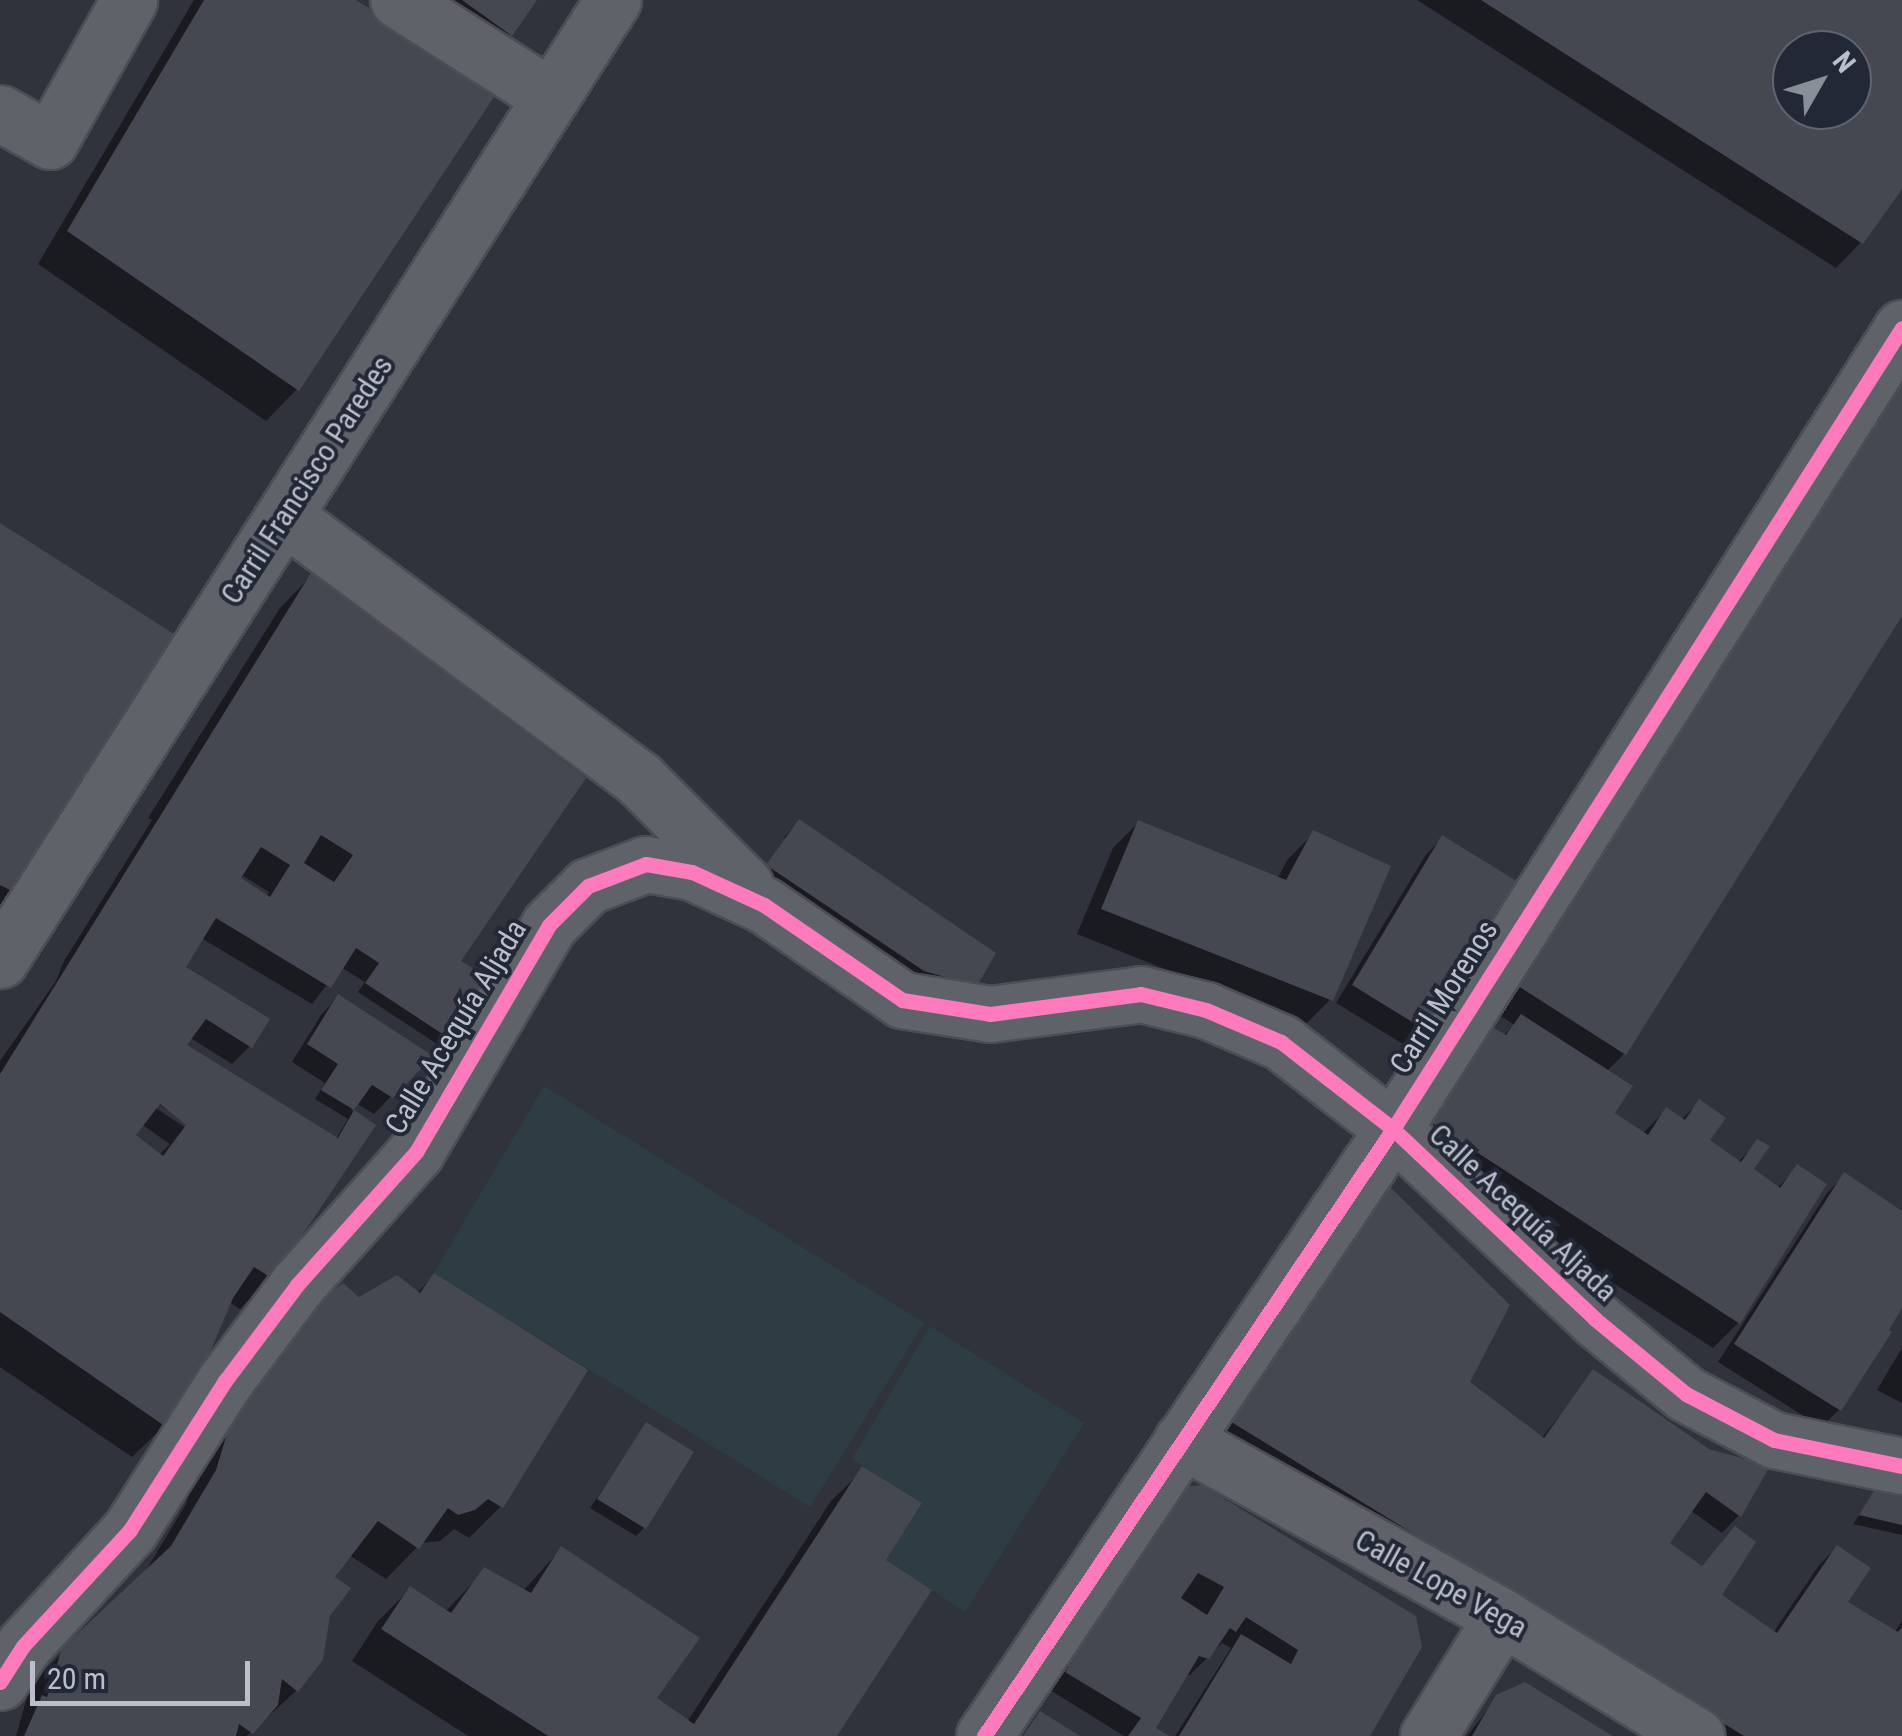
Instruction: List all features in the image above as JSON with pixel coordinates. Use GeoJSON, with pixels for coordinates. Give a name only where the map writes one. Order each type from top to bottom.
{"type":"FeatureCollection","features":[{"type":"Feature","properties":{"kind":"street"},"geometry":{"type":"LineString","coordinates":[[0,112],[50,141],[129,0]]}},
{"type":"Feature","properties":{"kind":"street"},"geometry":{"type":"LineString","coordinates":[[398,0],[551,97]]}},
{"type":"Feature","properties":{"kind":"street","name":"Carril Francisco Paredes"},"geometry":{"type":"LineString","coordinates":[[0,959],[613,0]]}},
{"type":"Feature","properties":{"kind":"street","name":"Carril Morenos"},"geometry":{"type":"LineString","coordinates":[[984,1736],[1393,1129],[1902,328]]}},
{"type":"Feature","properties":{"kind":"street"},"geometry":{"type":"LineString","coordinates":[[284,516],[639,779],[764,905]]}},
{"type":"Feature","properties":{"kind":"street","name":"Calle Acequía Aljada"},"geometry":{"type":"LineString","coordinates":[[0,1682],[23,1646],[130,1530],[225,1381],[297,1285],[416,1152],[548,925],[588,886],[646,864],[692,872],[764,905],[902,1000],[990,1014],[1141,994],[1206,1010],[1281,1042],[1393,1129],[1596,1319],[1686,1394],[1774,1440],[1902,1466]]}},
{"type":"Feature","properties":{"kind":"street","name":"Calle Lope Vega"},"geometry":{"type":"LineString","coordinates":[[1182,1440],[1502,1617],[1696,1736]]}},
{"type":"Feature","properties":{"kind":"street"},"geometry":{"type":"LineString","coordinates":[[1428,1736],[1502,1617]]}},
{"type":"Feature","properties":{"kind":"shaded area"},"geometry":{"type":"Polygon","coordinates":[[[544,1086],[924,1323],[810,1507],[434,1273],[544,1086]]]}},
{"type":"Feature","properties":{"kind":"shaded area"},"geometry":{"type":"Polygon","coordinates":[[[930,1326],[1084,1423],[965,1612],[886,1560],[922,1503],[852,1459],[930,1326]]]}},
{"type":"Feature","properties":{"kind":"building"},"geometry":{"type":"Polygon","coordinates":[[[204,0],[356,0],[498,91],[299,391],[67,231],[204,0]]]}},
{"type":"Feature","properties":{"kind":"building"},"geometry":{"type":"Polygon","coordinates":[[[462,0],[537,0],[512,36],[462,0]]]}},
{"type":"Feature","properties":{"kind":"building"},"geometry":{"type":"Polygon","coordinates":[[[1481,0],[1902,0],[1902,189],[1863,244],[1481,0]]]}},
{"type":"Feature","properties":{"kind":"building"},"geometry":{"type":"Polygon","coordinates":[[[1902,365],[1902,616],[1626,1055],[1515,984],[1902,365]]]}},
{"type":"Feature","properties":{"kind":"building"},"geometry":{"type":"Polygon","coordinates":[[[0,523],[174,634],[16,893],[0,885],[0,523]]]}},
{"type":"Feature","properties":{"kind":"building"},"geometry":{"type":"Polygon","coordinates":[[[311,573],[586,778],[461,961],[493,981],[450,1039],[365,983],[379,963],[356,948],[331,988],[216,918],[186,967],[270,1019],[252,1048],[206,1019],[187,1045],[338,1138],[354,1110],[376,1125],[273,1279],[254,1267],[233,1298],[211,1350],[166,1427],[0,1312],[0,1074],[311,573]],[[321,835],[304,863],[334,882],[353,855],[321,835]],[[261,847],[241,878],[270,897],[290,865],[261,847]],[[160,1104],[136,1135],[163,1156],[186,1125],[160,1104]]]}},
{"type":"Feature","properties":{"kind":"building"},"geometry":{"type":"Polygon","coordinates":[[[799,819],[996,953],[977,986],[924,971],[766,865],[799,819]]]}},
{"type":"Feature","properties":{"kind":"building"},"geometry":{"type":"Polygon","coordinates":[[[1138,820],[1286,880],[1313,830],[1391,866],[1333,1001],[1101,909],[1138,820]]]}},
{"type":"Feature","properties":{"kind":"building"},"geometry":{"type":"Polygon","coordinates":[[[1442,835],[1523,885],[1427,1031],[1352,985],[1442,835]]]}},
{"type":"Feature","properties":{"kind":"building"},"geometry":{"type":"Polygon","coordinates":[[[338,994],[433,1056],[393,1098],[372,1085],[354,1110],[321,1090],[338,1064],[307,1044],[338,994]]]}},
{"type":"Feature","properties":{"kind":"building"},"geometry":{"type":"Polygon","coordinates":[[[1521,1014],[1633,1086],[1615,1113],[1648,1135],[1666,1107],[1685,1120],[1699,1099],[1726,1118],[1710,1140],[1741,1162],[1757,1139],[1770,1146],[1754,1169],[1780,1188],[1797,1164],[1827,1184],[1740,1324],[1429,1121],[1492,1027],[1506,1035],[1521,1014]]]}},
{"type":"Feature","properties":{"kind":"building"},"geometry":{"type":"Polygon","coordinates":[[[1844,1172],[1902,1211],[1902,1308],[1889,1330],[1892,1332],[1841,1411],[1734,1344],[1844,1172]]]}},
{"type":"Feature","properties":{"kind":"building"},"geometry":{"type":"Polygon","coordinates":[[[1383,1180],[1510,1305],[1470,1382],[1544,1438],[1593,1369],[1709,1449],[1770,1466],[1741,1517],[1706,1492],[1670,1543],[1702,1566],[1735,1526],[1756,1542],[1722,1595],[1777,1633],[1837,1545],[1871,1568],[1848,1602],[1898,1632],[1902,1627],[1902,1736],[1744,1736],[1228,1420],[1383,1180]]]}},
{"type":"Feature","properties":{"kind":"building"},"geometry":{"type":"Polygon","coordinates":[[[434,1273],[588,1370],[503,1508],[488,1499],[475,1510],[458,1515],[448,1508],[419,1549],[378,1521],[335,1577],[351,1588],[330,1616],[323,1660],[298,1692],[282,1679],[278,1705],[253,1734],[239,1724],[236,1736],[24,1736],[42,1695],[47,1697],[62,1648],[171,1546],[216,1470],[238,1397],[297,1316],[343,1283],[359,1297],[397,1275],[420,1293],[434,1273]]]}},
{"type":"Feature","properties":{"kind":"building"},"geometry":{"type":"Polygon","coordinates":[[[646,1422],[694,1452],[646,1529],[597,1499],[646,1422]]]}},
{"type":"Feature","properties":{"kind":"building"},"geometry":{"type":"Polygon","coordinates":[[[862,1466],[922,1503],[886,1560],[932,1590],[837,1736],[548,1736],[381,1629],[410,1586],[451,1613],[484,1567],[531,1593],[561,1546],[700,1638],[657,1698],[694,1724],[862,1466]]]}},
{"type":"Feature","properties":{"kind":"building"},"geometry":{"type":"Polygon","coordinates":[[[1202,1485],[1416,1616],[1422,1647],[1370,1736],[1179,1736],[1241,1634],[1291,1664],[1298,1650],[1246,1617],[1236,1632],[1230,1628],[1209,1659],[1199,1656],[1156,1728],[1169,1736],[1128,1736],[1141,1718],[1065,1672],[1182,1487],[1202,1485]],[[1198,1573],[1181,1598],[1207,1615],[1224,1587],[1198,1573]]]}},
{"type":"Feature","properties":{"kind":"building"},"geometry":{"type":"Polygon","coordinates":[[[1877,1486],[1902,1491],[1902,1525],[1859,1515],[1877,1486]]]}},
{"type":"Feature","properties":{"kind":"building"},"geometry":{"type":"Polygon","coordinates":[[[1525,1682],[1613,1736],[1472,1736],[1496,1695],[1525,1682]]]}},
{"type":"Feature","properties":{"kind":"building"},"geometry":{"type":"Polygon","coordinates":[[[1040,1711],[1080,1736],[1023,1736],[1040,1711]]]}},
{"type":"Feature","properties":{"kind":"cycle path"},"geometry":{"type":"LineString","coordinates":[[984,1736],[1393,1129],[1902,328]]}},
{"type":"Feature","properties":{"kind":"cycle path"},"geometry":{"type":"LineString","coordinates":[[0,1682],[23,1646],[130,1530],[225,1381],[297,1285],[416,1152],[549,925],[588,886],[646,864],[692,872],[764,905],[902,1000],[990,1014],[1141,994],[1206,1010],[1281,1042],[1393,1129],[1595,1319],[1686,1394],[1774,1440],[1902,1466]]}}]}
